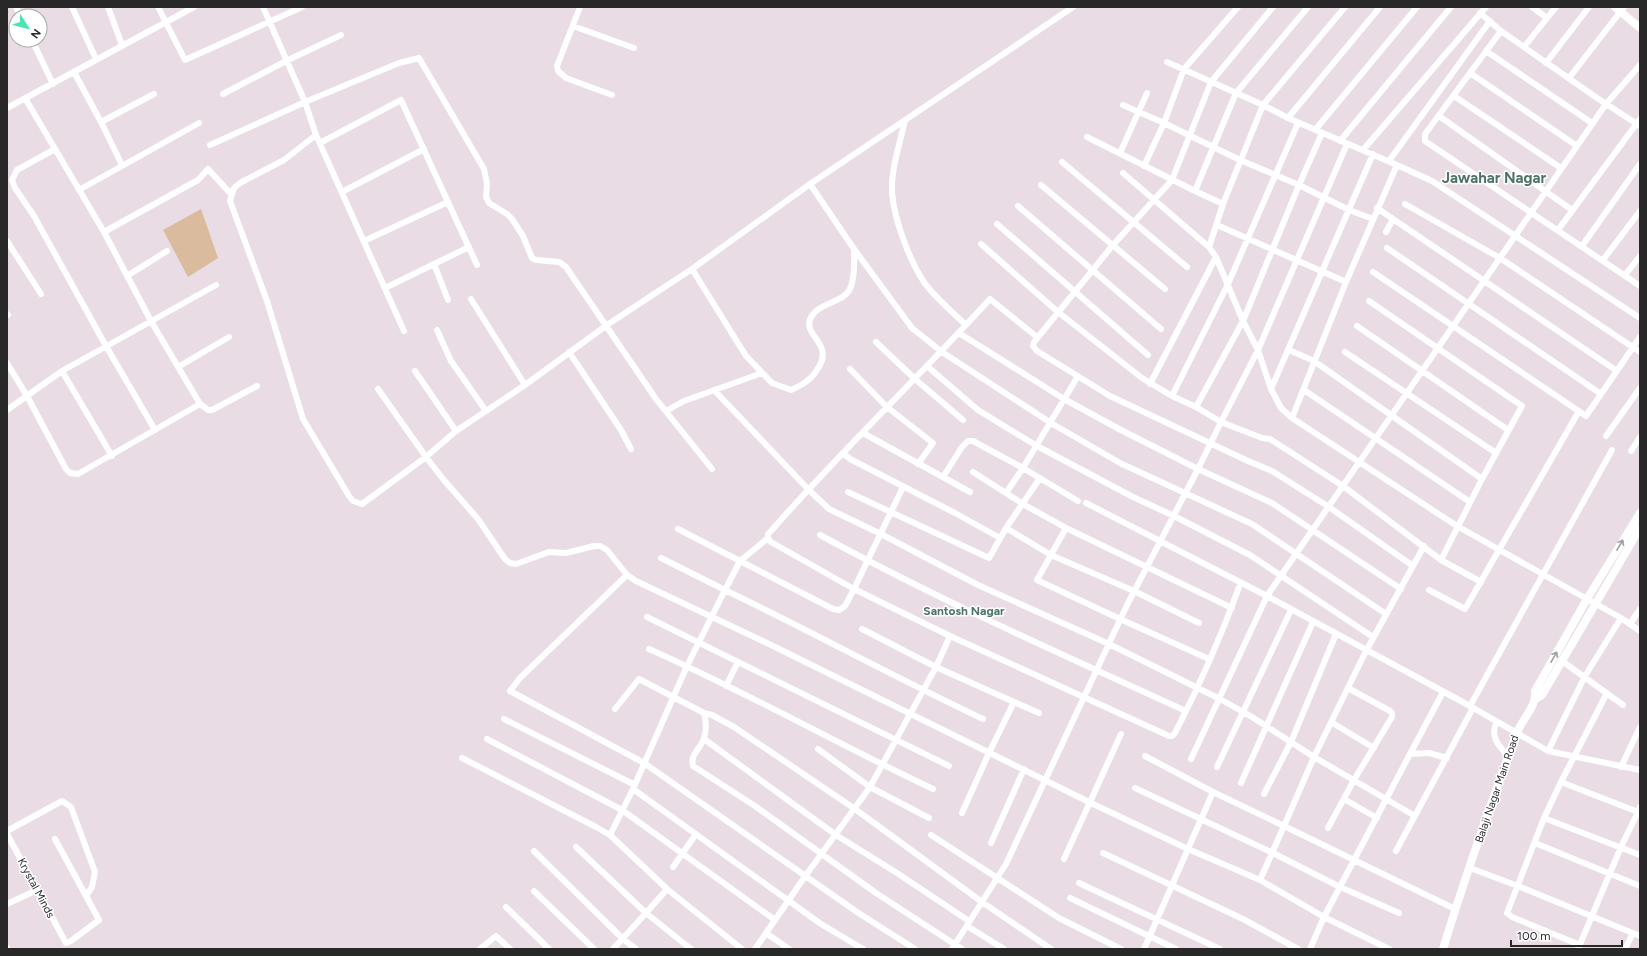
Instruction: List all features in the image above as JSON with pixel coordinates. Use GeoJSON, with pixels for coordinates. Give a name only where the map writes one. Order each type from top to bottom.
{"type":"FeatureCollection","features":[{"type":"Feature","properties":{"kind":"street"},"geometry":{"type":"LineString","coordinates":[[72,7],[96,59]]}},
{"type":"Feature","properties":{"kind":"street"},"geometry":{"type":"LineString","coordinates":[[108,7],[122,45]]}},
{"type":"Feature","properties":{"kind":"street"},"geometry":{"type":"LineString","coordinates":[[158,7],[164,22],[185,60],[302,7]]}},
{"type":"Feature","properties":{"kind":"street"},"geometry":{"type":"LineString","coordinates":[[7,107],[53,84],[96,59],[194,7]]}},
{"type":"Feature","properties":{"kind":"street"},"geometry":{"type":"LineString","coordinates":[[263,7],[305,102],[316,134],[404,331]]}},
{"type":"Feature","properties":{"kind":"street"},"geometry":{"type":"LineString","coordinates":[[580,7],[557,66],[558,71],[566,78],[612,95]]}},
{"type":"Feature","properties":{"kind":"street"},"geometry":{"type":"LineString","coordinates":[[316,134],[284,160],[240,183],[234,188],[230,201],[264,294],[303,420],[349,496],[353,501],[358,503],[366,502],[390,482],[426,457],[456,431],[525,385],[607,325],[692,269],[810,184],[1073,7]]}},
{"type":"Feature","properties":{"kind":"street"},"geometry":{"type":"LineString","coordinates":[[1144,166],[1164,123],[1184,69],[1238,7]]}},
{"type":"Feature","properties":{"kind":"street"},"geometry":{"type":"LineString","coordinates":[[1273,7],[1211,82],[1172,180],[1133,222],[1074,291],[1037,337],[1033,346],[1037,351],[1110,396],[1272,471],[1329,507],[1413,566]]}},
{"type":"Feature","properties":{"kind":"street"},"geometry":{"type":"LineString","coordinates":[[1194,191],[1236,93],[1308,7]]}},
{"type":"Feature","properties":{"kind":"street"},"geometry":{"type":"LineString","coordinates":[[1209,246],[1223,204],[1263,104],[1345,7]]}},
{"type":"Feature","properties":{"kind":"street"},"geometry":{"type":"LineString","coordinates":[[1288,118],[1380,7]]}},
{"type":"Feature","properties":{"kind":"street"},"geometry":{"type":"LineString","coordinates":[[1315,130],[1417,7]]}},
{"type":"Feature","properties":{"kind":"street"},"geometry":{"type":"LineString","coordinates":[[1340,141],[1451,7]]}},
{"type":"Feature","properties":{"kind":"street"},"geometry":{"type":"LineString","coordinates":[[1363,150],[1486,7]]}},
{"type":"Feature","properties":{"kind":"street"},"geometry":{"type":"LineString","coordinates":[[1532,7],[1547,18]]}},
{"type":"Feature","properties":{"kind":"street"},"geometry":{"type":"LineString","coordinates":[[1524,47],[1556,7]]}},
{"type":"Feature","properties":{"kind":"street"},"geometry":{"type":"LineString","coordinates":[[1546,63],[1589,7]]}},
{"type":"Feature","properties":{"kind":"street"},"geometry":{"type":"LineString","coordinates":[[1569,78],[1620,9],[1640,28]]}},
{"type":"Feature","properties":{"kind":"street"},"geometry":{"type":"LineString","coordinates":[[1480,13],[1501,31],[1546,63],[1606,104],[1639,123],[1558,230]]}},
{"type":"Feature","properties":{"kind":"street"},"geometry":{"type":"LineString","coordinates":[[1389,161],[1490,21]]}},
{"type":"Feature","properties":{"kind":"street"},"geometry":{"type":"LineString","coordinates":[[573,26],[634,48]]}},
{"type":"Feature","properties":{"kind":"street"},"geometry":{"type":"LineString","coordinates":[[1501,31],[1425,134],[1424,138],[1427,143],[1626,275],[1640,286]]}},
{"type":"Feature","properties":{"kind":"street"},"geometry":{"type":"LineString","coordinates":[[223,94],[286,61],[341,35]]}},
{"type":"Feature","properties":{"kind":"street"},"geometry":{"type":"LineString","coordinates":[[36,48],[53,84]]}},
{"type":"Feature","properties":{"kind":"street"},"geometry":{"type":"LineString","coordinates":[[1486,51],[1592,124]]}},
{"type":"Feature","properties":{"kind":"street"},"geometry":{"type":"LineString","coordinates":[[210,145],[305,102],[399,63],[419,58],[484,169],[487,184],[486,197],[489,203],[507,214],[523,236],[532,258],[536,260],[559,262],[566,267],[607,325],[656,399],[712,468]]}},
{"type":"Feature","properties":{"kind":"street"},"geometry":{"type":"LineString","coordinates":[[1168,62],[1263,104],[1298,123],[1373,154],[1432,181],[1640,318]]}},
{"type":"Feature","properties":{"kind":"street"},"geometry":{"type":"LineString","coordinates":[[1191,759],[1220,700],[1267,596],[1561,168],[1606,104],[1640,65]]}},
{"type":"Feature","properties":{"kind":"street"},"geometry":{"type":"LineString","coordinates":[[74,72],[122,165]]}},
{"type":"Feature","properties":{"kind":"street"},"geometry":{"type":"LineString","coordinates":[[1470,73],[1577,146]]}},
{"type":"Feature","properties":{"kind":"street"},"geometry":{"type":"LineString","coordinates":[[1120,153],[1147,93]]}},
{"type":"Feature","properties":{"kind":"street"},"geometry":{"type":"LineString","coordinates":[[101,122],[154,94]]}},
{"type":"Feature","properties":{"kind":"street"},"geometry":{"type":"LineString","coordinates":[[1454,96],[1561,168]]}},
{"type":"Feature","properties":{"kind":"street"},"geometry":{"type":"LineString","coordinates":[[25,98],[104,232],[151,321],[200,404],[208,410],[212,410],[257,386]]}},
{"type":"Feature","properties":{"kind":"street"},"geometry":{"type":"LineString","coordinates":[[320,143],[401,100],[477,265]]}},
{"type":"Feature","properties":{"kind":"street"},"geometry":{"type":"LineString","coordinates":[[1123,105],[1190,135],[1240,160],[1299,185],[1349,210],[1372,219]]}},
{"type":"Feature","properties":{"kind":"street"},"geometry":{"type":"LineString","coordinates":[[1439,116],[1572,210]]}},
{"type":"Feature","properties":{"kind":"street"},"geometry":{"type":"LineString","coordinates":[[905,120],[894,168],[892,192],[904,239],[912,262],[930,290],[966,325]]}},
{"type":"Feature","properties":{"kind":"street"},"geometry":{"type":"LineString","coordinates":[[79,190],[199,123]]}},
{"type":"Feature","properties":{"kind":"street"},"geometry":{"type":"LineString","coordinates":[[1172,396],[1228,284],[1298,123]]}},
{"type":"Feature","properties":{"kind":"street"},"geometry":{"type":"LineString","coordinates":[[1196,407],[1243,321],[1272,248],[1322,133]]}},
{"type":"Feature","properties":{"kind":"street"},"geometry":{"type":"LineString","coordinates":[[1087,137],[1223,204]]}},
{"type":"Feature","properties":{"kind":"street"},"geometry":{"type":"LineString","coordinates":[[953,947],[1006,864],[1120,619],[1258,350],[1347,144]]}},
{"type":"Feature","properties":{"kind":"street"},"geometry":{"type":"LineString","coordinates":[[55,149],[17,170],[12,180],[15,188],[34,216],[106,346],[155,430]]}},
{"type":"Feature","properties":{"kind":"street"},"geometry":{"type":"LineString","coordinates":[[342,192],[424,149]]}},
{"type":"Feature","properties":{"kind":"street"},"geometry":{"type":"LineString","coordinates":[[1272,389],[1373,154]]}},
{"type":"Feature","properties":{"kind":"street"},"geometry":{"type":"LineString","coordinates":[[1062,162],[1188,267]]}},
{"type":"Feature","properties":{"kind":"street"},"geometry":{"type":"LineString","coordinates":[[1582,246],[1640,164]]}},
{"type":"Feature","properties":{"kind":"street"},"geometry":{"type":"LineString","coordinates":[[1292,418],[1372,219],[1397,165]]}},
{"type":"Feature","properties":{"kind":"street"},"geometry":{"type":"LineString","coordinates":[[104,232],[198,180],[208,169],[231,194]]}},
{"type":"Feature","properties":{"kind":"street"},"geometry":{"type":"LineString","coordinates":[[1123,173],[1209,246],[1216,257],[1243,321],[1258,350],[1280,408],[1292,418],[1360,461],[1457,526],[1595,603],[1640,631]]}},
{"type":"Feature","properties":{"kind":"street"},"geometry":{"type":"LineString","coordinates":[[810,184],[854,249],[912,328],[942,352],[1051,422],[1120,463],[1252,524],[1386,614]]}},
{"type":"Feature","properties":{"kind":"street"},"geometry":{"type":"LineString","coordinates":[[1041,185],[1165,289]]}},
{"type":"Feature","properties":{"kind":"street"},"geometry":{"type":"LineString","coordinates":[[364,241],[448,202]]}},
{"type":"Feature","properties":{"kind":"street"},"geometry":{"type":"LineString","coordinates":[[1405,204],[1500,258],[1640,352]]}},
{"type":"Feature","properties":{"kind":"street"},"geometry":{"type":"LineString","coordinates":[[1018,206],[1161,329]]}},
{"type":"Feature","properties":{"kind":"street"},"geometry":{"type":"LineString","coordinates":[[1377,208],[1616,371]]}},
{"type":"Feature","properties":{"kind":"street"},"geometry":{"type":"LineString","coordinates":[[1603,260],[1640,211]]}},
{"type":"Feature","properties":{"kind":"street"},"geometry":{"type":"LineString","coordinates":[[1386,232],[1393,219]]}},
{"type":"Feature","properties":{"kind":"street"},"geometry":{"type":"LineString","coordinates":[[997,224],[1148,355]]}},
{"type":"Feature","properties":{"kind":"street"},"geometry":{"type":"LineString","coordinates":[[1217,225],[1346,282]]}},
{"type":"Feature","properties":{"kind":"street"},"geometry":{"type":"LineString","coordinates":[[7,241],[41,294]]}},
{"type":"Feature","properties":{"kind":"street"},"geometry":{"type":"LineString","coordinates":[[981,244],[1058,312],[1150,384],[1196,407],[1221,422],[1262,438],[1270,439],[1343,486],[1441,560],[1481,582]]}},
{"type":"Feature","properties":{"kind":"street"},"geometry":{"type":"LineString","coordinates":[[385,288],[469,247]]}},
{"type":"Feature","properties":{"kind":"street"},"geometry":{"type":"LineString","coordinates":[[1387,248],[1601,394]]}},
{"type":"Feature","properties":{"kind":"street"},"geometry":{"type":"LineString","coordinates":[[692,269],[746,356],[772,383],[791,390],[801,386],[812,377],[822,363],[824,356],[823,351],[809,328],[811,318],[816,311],[824,305],[841,299],[847,293],[852,284],[854,249]]}},
{"type":"Feature","properties":{"kind":"street"},"geometry":{"type":"LineString","coordinates":[[127,276],[167,251]]}},
{"type":"Feature","properties":{"kind":"street"},"geometry":{"type":"LineString","coordinates":[[1626,275],[1640,256]]}},
{"type":"Feature","properties":{"kind":"street"},"geometry":{"type":"LineString","coordinates":[[1150,384],[1216,257]]}},
{"type":"Feature","properties":{"kind":"street"},"geometry":{"type":"LineString","coordinates":[[434,264],[448,300]]}},
{"type":"Feature","properties":{"kind":"street"},"geometry":{"type":"LineString","coordinates":[[1373,272],[1586,416],[1640,337]]}},
{"type":"Feature","properties":{"kind":"street"},"geometry":{"type":"LineString","coordinates":[[7,410],[62,371],[216,285]]}},
{"type":"Feature","properties":{"kind":"street"},"geometry":{"type":"LineString","coordinates":[[471,299],[525,385]]}},
{"type":"Feature","properties":{"kind":"street"},"geometry":{"type":"LineString","coordinates":[[610,835],[634,787],[686,666],[740,561],[768,538],[768,534],[808,489],[942,352],[990,299],[1037,337]]}},
{"type":"Feature","properties":{"kind":"street"},"geometry":{"type":"LineString","coordinates":[[1369,301],[1522,406],[1457,526],[1441,560]]}},
{"type":"Feature","properties":{"kind":"street"},"geometry":{"type":"LineString","coordinates":[[1357,326],[1508,430]]}},
{"type":"Feature","properties":{"kind":"street"},"geometry":{"type":"LineString","coordinates":[[437,330],[451,361],[486,411]]}},
{"type":"Feature","properties":{"kind":"street"},"geometry":{"type":"LineString","coordinates":[[959,333],[1064,399],[1198,469],[1272,503],[1401,589]]}},
{"type":"Feature","properties":{"kind":"street"},"geometry":{"type":"LineString","coordinates":[[178,367],[230,337]]}},
{"type":"Feature","properties":{"kind":"street"},"geometry":{"type":"LineString","coordinates":[[876,342],[915,379],[963,420]]}},
{"type":"Feature","properties":{"kind":"street"},"geometry":{"type":"LineString","coordinates":[[1289,350],[1314,361],[1482,479]]}},
{"type":"Feature","properties":{"kind":"street"},"geometry":{"type":"LineString","coordinates":[[569,352],[621,430],[631,449]]}},
{"type":"Feature","properties":{"kind":"street"},"geometry":{"type":"LineString","coordinates":[[1345,352],[1496,453]]}},
{"type":"Feature","properties":{"kind":"street"},"geometry":{"type":"LineString","coordinates":[[7,363],[27,396],[63,464],[70,473],[78,474],[112,456],[200,404]]}},
{"type":"Feature","properties":{"kind":"street"},"geometry":{"type":"LineString","coordinates":[[927,366],[978,410],[1037,446],[1133,497],[1250,555],[1374,637]]}},
{"type":"Feature","properties":{"kind":"street"},"geometry":{"type":"LineString","coordinates":[[850,369],[887,407],[932,444],[918,464]]}},
{"type":"Feature","properties":{"kind":"street"},"geometry":{"type":"LineString","coordinates":[[62,371],[112,456]]}},
{"type":"Feature","properties":{"kind":"street"},"geometry":{"type":"LineString","coordinates":[[415,371],[456,431]]}},
{"type":"Feature","properties":{"kind":"street"},"geometry":{"type":"LineString","coordinates":[[666,411],[684,401],[762,373]]}},
{"type":"Feature","properties":{"kind":"street"},"geometry":{"type":"LineString","coordinates":[[1006,493],[1037,446],[1078,376]]}},
{"type":"Feature","properties":{"kind":"street"},"geometry":{"type":"LineString","coordinates":[[1606,436],[1640,388]]}},
{"type":"Feature","properties":{"kind":"street"},"geometry":{"type":"LineString","coordinates":[[378,389],[443,480],[478,519],[502,556],[510,563],[516,564],[549,552],[566,554],[594,546],[600,546],[607,550],[627,575],[636,581],[711,616],[1090,803],[1260,880],[1324,916],[1389,949]]}},
{"type":"Feature","properties":{"kind":"street"},"geometry":{"type":"LineString","coordinates":[[714,390],[808,489],[829,509],[882,534],[978,585],[1109,644],[1220,700],[1267,727],[1314,758],[1415,816]]}},
{"type":"Feature","properties":{"kind":"street"},"geometry":{"type":"LineString","coordinates":[[1304,390],[1470,502]]}},
{"type":"Feature","properties":{"kind":"street"},"geometry":{"type":"LineString","coordinates":[[1429,590],[1465,609],[1579,411]]}},
{"type":"Feature","properties":{"kind":"street"},"geometry":{"type":"LineString","coordinates":[[863,433],[970,492]]}},
{"type":"Feature","properties":{"kind":"street"},"geometry":{"type":"LineString","coordinates":[[1630,451],[1640,437]]}},
{"type":"Feature","properties":{"kind":"street"},"geometry":{"type":"LineString","coordinates":[[943,477],[962,447],[968,441],[973,441],[1023,468],[1078,501]]}},
{"type":"Feature","properties":{"kind":"street"},"geometry":{"type":"LineString","coordinates":[[1396,851],[1447,758],[1472,707],[1612,450]]}},
{"type":"Feature","properties":{"kind":"street"},"geometry":{"type":"LineString","coordinates":[[843,453],[850,459],[1000,538]]}},
{"type":"Feature","properties":{"kind":"street"},"geometry":{"type":"LineString","coordinates":[[973,472],[1023,504],[1066,528],[1232,608]]}},
{"type":"Feature","properties":{"kind":"street"},"geometry":{"type":"LineString","coordinates":[[848,492],[989,558],[1006,528],[1040,478]]}},
{"type":"Feature","properties":{"kind":"street"},"geometry":{"type":"LineString","coordinates":[[678,529],[833,609],[839,610],[844,606],[854,589],[882,534],[903,487]]}},
{"type":"Feature","properties":{"kind":"street"},"geometry":{"type":"LineString","coordinates":[[1086,503],[1241,582],[1472,707],[1548,751],[1640,770]]}},
{"type":"Feature","properties":{"kind":"street","name":"Balaji Nagar Main Road"},"geometry":{"type":"LineString","coordinates":[[1443,949],[1455,909],[1516,732],[1536,699],[1534,691],[1587,599],[1640,513]]}},
{"type":"Feature","properties":{"kind":"street"},"geometry":{"type":"LineString","coordinates":[[1006,528],[1051,555],[1134,591],[1199,623]]}},
{"type":"Feature","properties":{"kind":"street"},"geometry":{"type":"LineString","coordinates":[[1066,528],[1037,580],[1210,659]]}},
{"type":"Feature","properties":{"kind":"street"},"geometry":{"type":"LineString","coordinates":[[1536,699],[1542,695],[1595,603],[1640,530]]}},
{"type":"Feature","properties":{"kind":"street"},"geometry":{"type":"LineString","coordinates":[[820,535],[868,561],[968,610],[1186,711]]}},
{"type":"Feature","properties":{"kind":"street"},"geometry":{"type":"LineString","coordinates":[[768,538],[771,542],[854,589],[950,636],[1169,736],[1172,736],[1175,733],[1197,688],[1232,608],[1241,582]]}},
{"type":"Feature","properties":{"kind":"street"},"geometry":{"type":"LineString","coordinates":[[1260,880],[1314,758],[1366,650],[1424,546]]}},
{"type":"Feature","properties":{"kind":"street"},"geometry":{"type":"LineString","coordinates":[[661,558],[782,618],[923,691],[983,719]]}},
{"type":"Feature","properties":{"kind":"street"},"geometry":{"type":"LineString","coordinates":[[627,575],[520,678],[510,691],[644,763],[857,912],[915,949]]}},
{"type":"Feature","properties":{"kind":"street"},"geometry":{"type":"LineString","coordinates":[[1630,624],[1640,609]]}},
{"type":"Feature","properties":{"kind":"street"},"geometry":{"type":"LineString","coordinates":[[1217,767],[1244,713],[1291,610]]}},
{"type":"Feature","properties":{"kind":"street"},"geometry":{"type":"LineString","coordinates":[[647,617],[949,766]]}},
{"type":"Feature","properties":{"kind":"street"},"geometry":{"type":"LineString","coordinates":[[1548,751],[1585,676],[1621,618]]}},
{"type":"Feature","properties":{"kind":"street"},"geometry":{"type":"LineString","coordinates":[[1241,783],[1313,622]]}},
{"type":"Feature","properties":{"kind":"street"},"geometry":{"type":"LineString","coordinates":[[862,629],[936,667],[1039,712]]}},
{"type":"Feature","properties":{"kind":"street"},"geometry":{"type":"LineString","coordinates":[[1264,794],[1291,742],[1336,634]]}},
{"type":"Feature","properties":{"kind":"street"},"geometry":{"type":"LineString","coordinates":[[755,949],[806,875],[870,788],[936,667],[950,636]]}},
{"type":"Feature","properties":{"kind":"street"},"geometry":{"type":"LineString","coordinates":[[650,649],[933,789]]}},
{"type":"Feature","properties":{"kind":"street"},"geometry":{"type":"LineString","coordinates":[[1562,661],[1585,676],[1623,705]]}},
{"type":"Feature","properties":{"kind":"street"},"geometry":{"type":"LineString","coordinates":[[726,686],[738,662]]}},
{"type":"Feature","properties":{"kind":"street"},"geometry":{"type":"LineString","coordinates":[[615,709],[639,679],[734,727],[855,809],[982,902],[1051,949]]}},
{"type":"Feature","properties":{"kind":"street"},"geometry":{"type":"LineString","coordinates":[[1328,828],[1354,780],[1392,717],[1392,714],[1348,688]]}},
{"type":"Feature","properties":{"kind":"street"},"geometry":{"type":"LineString","coordinates":[[1310,949],[1324,916],[1443,692]]}},
{"type":"Feature","properties":{"kind":"street"},"geometry":{"type":"LineString","coordinates":[[1561,782],[1639,810],[1621,847],[1579,947],[1508,916],[1507,910],[1518,886],[1544,818],[1561,782],[1607,693]]}},
{"type":"Feature","properties":{"kind":"street"},"geometry":{"type":"LineString","coordinates":[[962,813],[1014,702]]}},
{"type":"Feature","properties":{"kind":"street"},"geometry":{"type":"LineString","coordinates":[[704,713],[706,725],[704,739],[693,754],[693,766],[755,806],[953,947],[962,949]]}},
{"type":"Feature","properties":{"kind":"street"},"geometry":{"type":"LineString","coordinates":[[504,719],[634,787],[696,834],[821,924],[863,949]]}},
{"type":"Feature","properties":{"kind":"street"},"geometry":{"type":"LineString","coordinates":[[1331,722],[1374,748]]}},
{"type":"Feature","properties":{"kind":"street"},"geometry":{"type":"LineString","coordinates":[[1497,722],[1494,728],[1495,738],[1508,756]]}},
{"type":"Feature","properties":{"kind":"street"},"geometry":{"type":"LineString","coordinates":[[1621,767],[1640,727]]}},
{"type":"Feature","properties":{"kind":"street"},"geometry":{"type":"LineString","coordinates":[[1064,859],[1121,734]]}},
{"type":"Feature","properties":{"kind":"street"},"geometry":{"type":"LineString","coordinates":[[487,739],[622,810],[775,920]]}},
{"type":"Feature","properties":{"kind":"street"},"geometry":{"type":"LineString","coordinates":[[704,739],[836,835],[1004,949]]}},
{"type":"Feature","properties":{"kind":"street"},"geometry":{"type":"LineString","coordinates":[[818,750],[870,788],[929,818]]}},
{"type":"Feature","properties":{"kind":"street"},"geometry":{"type":"LineString","coordinates":[[1410,754],[1429,753],[1447,758]]}},
{"type":"Feature","properties":{"kind":"street"},"geometry":{"type":"LineString","coordinates":[[1145,756],[1213,792],[1455,909]]}},
{"type":"Feature","properties":{"kind":"street"},"geometry":{"type":"LineString","coordinates":[[462,758],[610,835],[667,889],[742,949]]}},
{"type":"Feature","properties":{"kind":"street"},"geometry":{"type":"LineString","coordinates":[[991,843],[1024,770]]}},
{"type":"Feature","properties":{"kind":"street"},"geometry":{"type":"LineString","coordinates":[[1135,788],[1273,853],[1340,887],[1399,913]]}},
{"type":"Feature","properties":{"kind":"street"},"geometry":{"type":"LineString","coordinates":[[1144,949],[1213,792]]}},
{"type":"Feature","properties":{"kind":"street"},"geometry":{"type":"LineString","coordinates":[[1344,799],[1377,818]]}},
{"type":"Feature","properties":{"kind":"street"},"geometry":{"type":"LineString","coordinates":[[7,832],[62,801],[70,807],[95,872],[92,887],[86,896],[55,839]]}},
{"type":"Feature","properties":{"kind":"street"},"geometry":{"type":"LineString","coordinates":[[1544,818],[1640,855]]}},
{"type":"Feature","properties":{"kind":"street","name":"Krystal Minds"},"geometry":{"type":"LineString","coordinates":[[7,832],[66,943],[71,941],[99,920],[86,896]]}},
{"type":"Feature","properties":{"kind":"street"},"geometry":{"type":"LineString","coordinates":[[672,867],[696,834]]}},
{"type":"Feature","properties":{"kind":"street"},"geometry":{"type":"LineString","coordinates":[[931,835],[1059,918],[1121,949]]}},
{"type":"Feature","properties":{"kind":"street"},"geometry":{"type":"LineString","coordinates":[[1535,843],[1640,886]]}},
{"type":"Feature","properties":{"kind":"street"},"geometry":{"type":"LineString","coordinates":[[576,847],[646,912],[691,949]]}},
{"type":"Feature","properties":{"kind":"street"},"geometry":{"type":"LineString","coordinates":[[534,851],[623,939],[636,949]]}},
{"type":"Feature","properties":{"kind":"street"},"geometry":{"type":"LineString","coordinates":[[1103,853],[1242,920],[1298,949]]}},
{"type":"Feature","properties":{"kind":"street"},"geometry":{"type":"LineString","coordinates":[[1470,868],[1592,915],[1640,936]]}},
{"type":"Feature","properties":{"kind":"street"},"geometry":{"type":"LineString","coordinates":[[1079,882],[1220,949]]}},
{"type":"Feature","properties":{"kind":"street"},"geometry":{"type":"LineString","coordinates":[[613,949],[667,889]]}},
{"type":"Feature","properties":{"kind":"street"},"geometry":{"type":"LineString","coordinates":[[7,904],[37,890]]}},
{"type":"Feature","properties":{"kind":"street"},"geometry":{"type":"LineString","coordinates":[[534,891],[594,949]]}},
{"type":"Feature","properties":{"kind":"street"},"geometry":{"type":"LineString","coordinates":[[1070,898],[1176,949]]}},
{"type":"Feature","properties":{"kind":"street"},"geometry":{"type":"LineString","coordinates":[[506,908],[549,949]]}},
{"type":"Feature","properties":{"kind":"street"},"geometry":{"type":"LineString","coordinates":[[766,932],[789,949]]}},
{"type":"Feature","properties":{"kind":"street"},"geometry":{"type":"LineString","coordinates":[[1625,949],[1633,933]]}},
{"type":"Feature","properties":{"kind":"street"},"geometry":{"type":"LineString","coordinates":[[480,949],[496,936],[510,949]]}},
{"type":"Feature","properties":{"kind":"shaded area"},"geometry":{"type":"Polygon","coordinates":[[[201,209],[218,258],[188,277],[163,230],[201,209]]]}},
{"type":"Feature","properties":{"kind":"district","name":"Jawahar Nagar"},"geometry":{"type":"Point","coordinates":[1494,178]}},
{"type":"Feature","properties":{"kind":"district","name":"Santosh Nagar"},"geometry":{"type":"Point","coordinates":[964,611]}}]}
